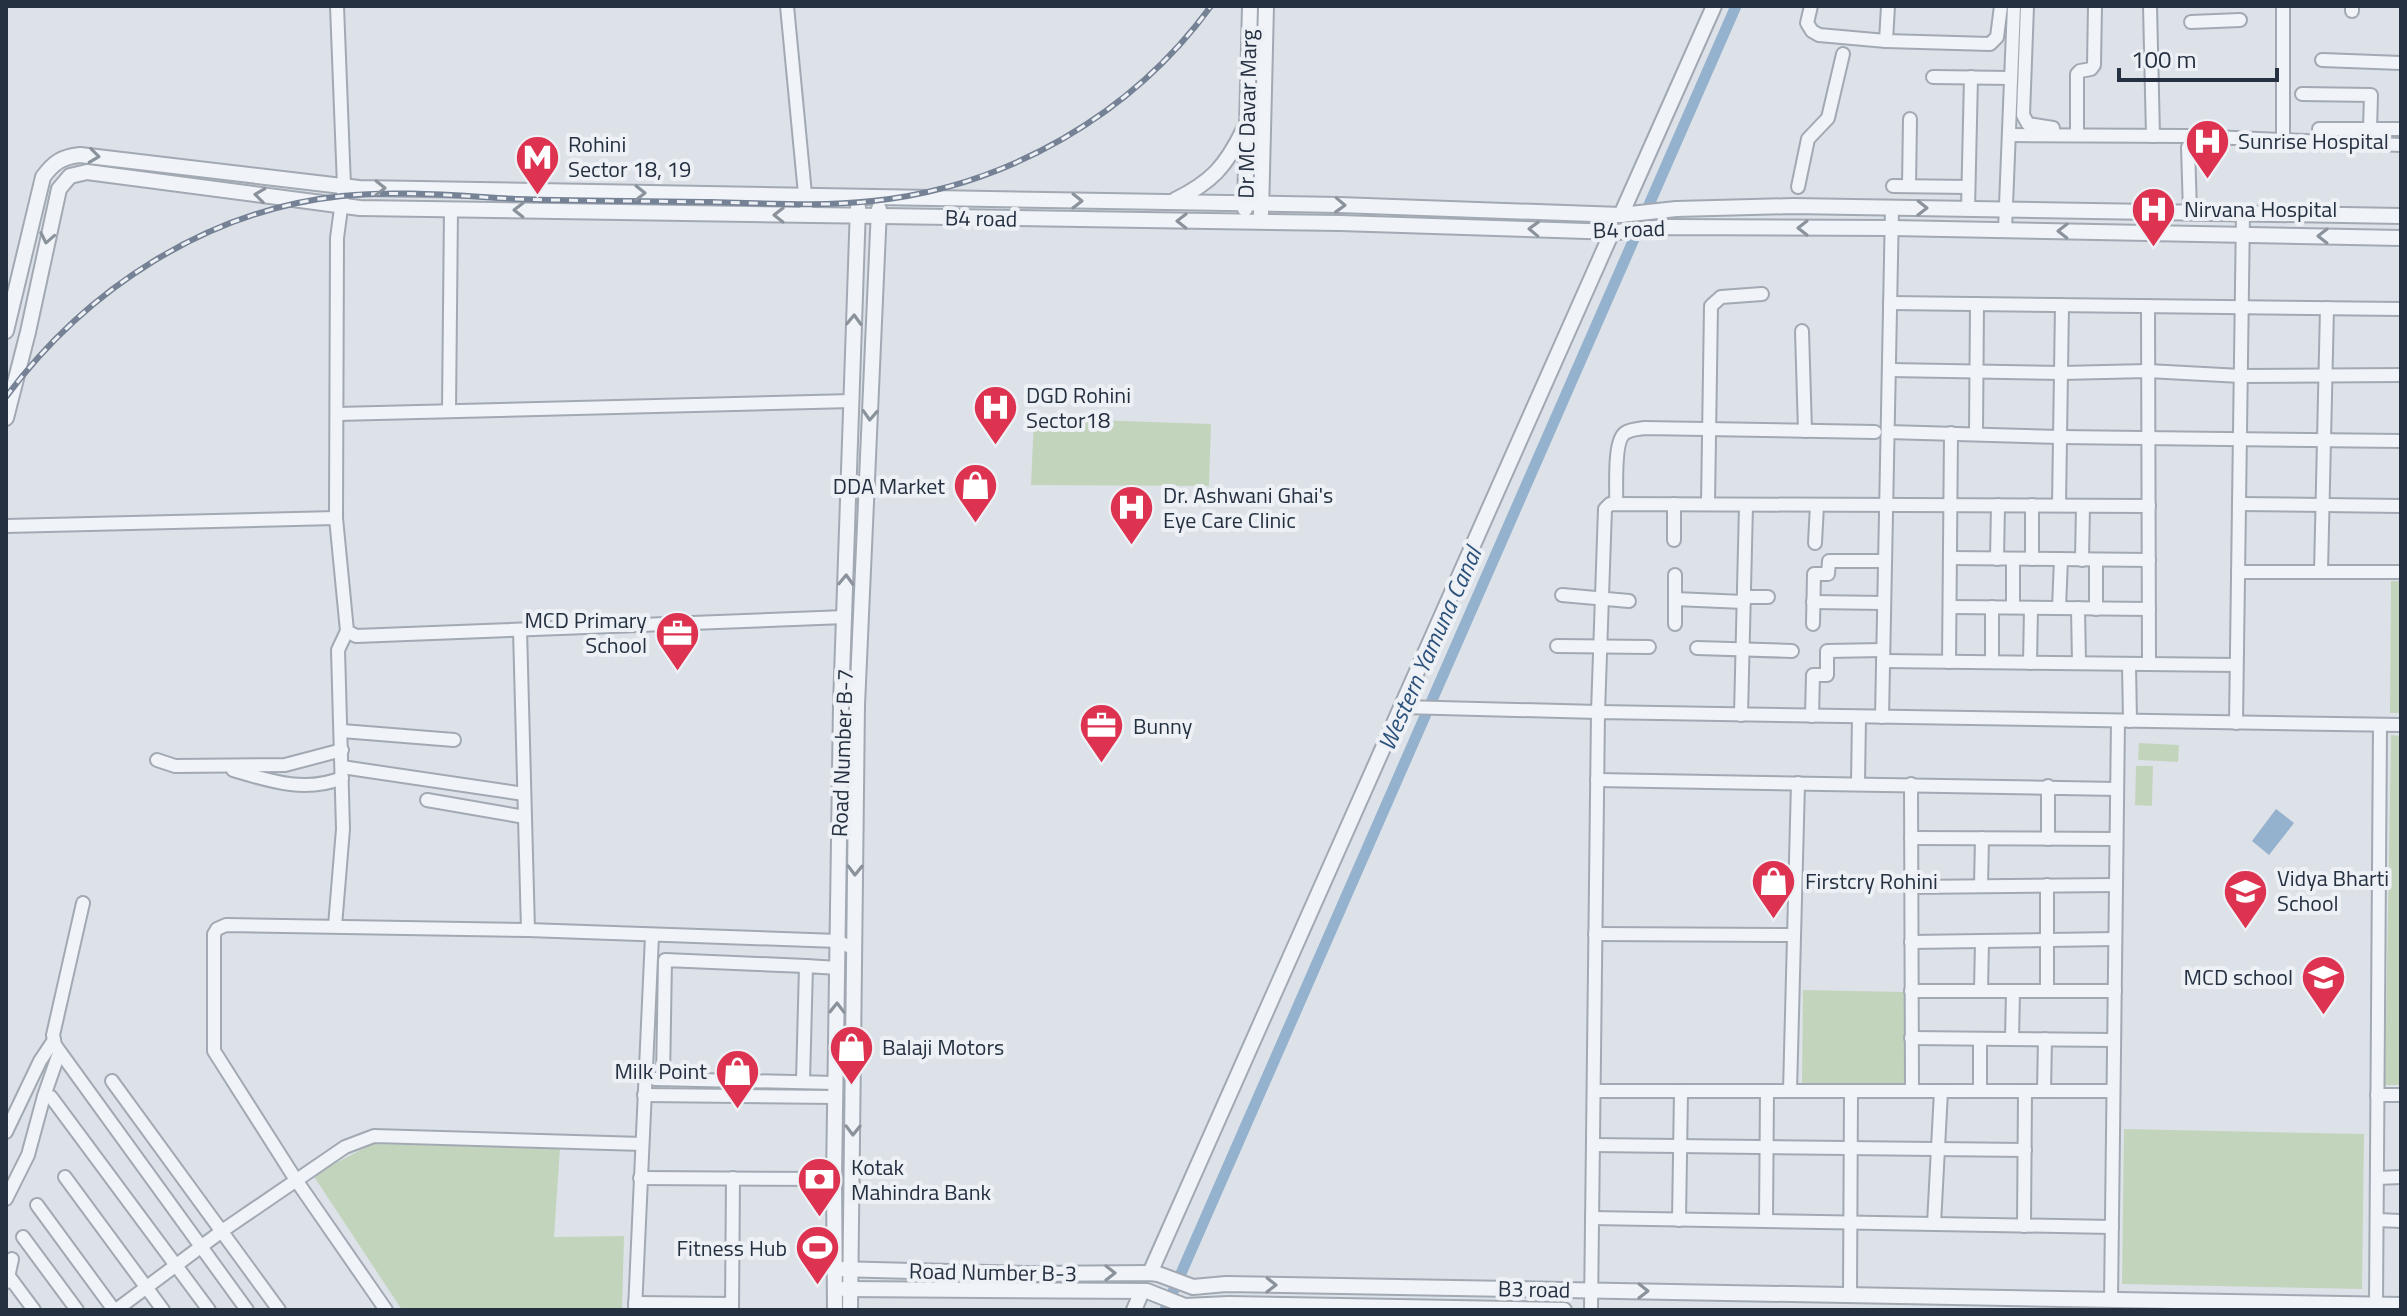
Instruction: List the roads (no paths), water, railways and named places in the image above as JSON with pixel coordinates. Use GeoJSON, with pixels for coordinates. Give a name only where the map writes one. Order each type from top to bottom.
{"type":"FeatureCollection","features":[{"type":"Feature","properties":{"kind":"street"},"geometry":{"type":"LineString","coordinates":[[335,926],[343,829],[338,650],[347,631],[336,518],[337,238],[344,186],[337,6]]}},
{"type":"Feature","properties":{"kind":"street"},"geometry":{"type":"LineString","coordinates":[[787,6],[807,215]]}},
{"type":"Feature","properties":{"kind":"street","name":"Dr MC Davar Marg"},"geometry":{"type":"LineString","coordinates":[[1244,222],[1250,6]]}},
{"type":"Feature","properties":{"kind":"street"},"geometry":{"type":"LineString","coordinates":[[1260,222],[1266,6]]}},
{"type":"Feature","properties":{"kind":"street"},"geometry":{"type":"LineString","coordinates":[[1625,215],[1714,6]]}},
{"type":"Feature","properties":{"kind":"street"},"geometry":{"type":"LineString","coordinates":[[1811,6],[1807,23],[1819,35],[1886,41],[1990,44],[1997,37],[2001,6]]}},
{"type":"Feature","properties":{"kind":"street"},"geometry":{"type":"LineString","coordinates":[[1886,41],[1888,6]]}},
{"type":"Feature","properties":{"kind":"street"},"geometry":{"type":"LineString","coordinates":[[2005,230],[2014,6]]}},
{"type":"Feature","properties":{"kind":"street"},"geometry":{"type":"LineString","coordinates":[[2027,6],[2025,119],[2033,126],[2401,145]]}},
{"type":"Feature","properties":{"kind":"street"},"geometry":{"type":"LineString","coordinates":[[2077,130],[2077,74],[2094,65],[2095,6]]}},
{"type":"Feature","properties":{"kind":"street"},"geometry":{"type":"LineString","coordinates":[[2150,6],[2153,133]]}},
{"type":"Feature","properties":{"kind":"street"},"geometry":{"type":"LineString","coordinates":[[2213,6],[2213,21]]}},
{"type":"Feature","properties":{"kind":"street"},"geometry":{"type":"LineString","coordinates":[[2283,6],[2283,141]]}},
{"type":"Feature","properties":{"kind":"street"},"geometry":{"type":"LineString","coordinates":[[2191,22],[2240,20]]}},
{"type":"Feature","properties":{"kind":"street"},"geometry":{"type":"LineString","coordinates":[[1798,187],[1808,139],[1828,118],[1843,54]]}},
{"type":"Feature","properties":{"kind":"street"},"geometry":{"type":"LineString","coordinates":[[2322,60],[2401,63]]}},
{"type":"Feature","properties":{"kind":"street"},"geometry":{"type":"LineString","coordinates":[[1933,77],[2011,78]]}},
{"type":"Feature","properties":{"kind":"street"},"geometry":{"type":"LineString","coordinates":[[1968,209],[1971,77]]}},
{"type":"Feature","properties":{"kind":"street"},"geometry":{"type":"LineString","coordinates":[[2302,94],[2371,95],[2370,129]]}},
{"type":"Feature","properties":{"kind":"street"},"geometry":{"type":"LineString","coordinates":[[1909,186],[1910,119]]}},
{"type":"Feature","properties":{"kind":"street"},"geometry":{"type":"LineString","coordinates":[[1171,202],[1194,191],[1218,173],[1247,123]]}},
{"type":"Feature","properties":{"kind":"street"},"geometry":{"type":"LineString","coordinates":[[2319,129],[2401,129]]}},
{"type":"Feature","properties":{"kind":"street"},"geometry":{"type":"LineString","coordinates":[[2009,135],[2153,133]]}},
{"type":"Feature","properties":{"kind":"street"},"geometry":{"type":"LineString","coordinates":[[2188,147],[2190,212]]}},
{"type":"Feature","properties":{"kind":"street","name":"B4 road"},"geometry":{"type":"LineString","coordinates":[[61,158],[80,155],[375,188],[1245,203],[1625,215],[1676,209],[1793,206],[2401,216]]}},
{"type":"Feature","properties":{"kind":"street"},"geometry":{"type":"LineString","coordinates":[[6,331],[43,177],[52,164],[61,158],[70,176],[59,189],[53,209],[28,332],[6,418]]}},
{"type":"Feature","properties":{"kind":"street","name":"B4 road"},"geometry":{"type":"LineString","coordinates":[[70,176],[87,172],[343,205],[451,209],[1260,222],[1615,232],[1665,227],[1892,228],[2401,238]]}},
{"type":"Feature","properties":{"kind":"street"},"geometry":{"type":"LineString","coordinates":[[1893,186],[1968,187]]}},
{"type":"Feature","properties":{"kind":"street","name":"Road Number B-7"},"geometry":{"type":"LineString","coordinates":[[843,1270],[834,1179],[841,705],[859,197]]}},
{"type":"Feature","properties":{"kind":"street","name":"Road Number B-7"},"geometry":{"type":"LineString","coordinates":[[850,1310],[843,1289],[843,1270],[854,949],[857,705],[880,197]]}},
{"type":"Feature","properties":{"kind":"street"},"geometry":{"type":"LineString","coordinates":[[1037,219],[1038,200]]}},
{"type":"Feature","properties":{"kind":"street"},"geometry":{"type":"LineString","coordinates":[[1882,717],[1886,505],[1881,432],[1890,370],[1892,208]]}},
{"type":"Feature","properties":{"kind":"street"},"geometry":{"type":"LineString","coordinates":[[449,411],[451,209]]}},
{"type":"Feature","properties":{"kind":"street"},"geometry":{"type":"LineString","coordinates":[[2236,723],[2243,213]]}},
{"type":"Feature","properties":{"kind":"street"},"geometry":{"type":"LineString","coordinates":[[1154,1273],[1615,232]]}},
{"type":"Feature","properties":{"kind":"street"},"geometry":{"type":"LineString","coordinates":[[1708,503],[1711,306],[1721,297],[1762,294]]}},
{"type":"Feature","properties":{"kind":"street"},"geometry":{"type":"LineString","coordinates":[[1890,303],[2401,309]]}},
{"type":"Feature","properties":{"kind":"street"},"geometry":{"type":"LineString","coordinates":[[1976,433],[1977,304]]}},
{"type":"Feature","properties":{"kind":"street"},"geometry":{"type":"LineString","coordinates":[[2059,505],[2062,305]]}},
{"type":"Feature","properties":{"kind":"street"},"geometry":{"type":"LineString","coordinates":[[2148,306],[2149,664]]}},
{"type":"Feature","properties":{"kind":"street"},"geometry":{"type":"LineString","coordinates":[[2321,572],[2327,308]]}},
{"type":"Feature","properties":{"kind":"street"},"geometry":{"type":"LineString","coordinates":[[1802,331],[1805,431]]}},
{"type":"Feature","properties":{"kind":"street"},"geometry":{"type":"LineString","coordinates":[[1890,370],[2148,371],[2325,377],[2401,375]]}},
{"type":"Feature","properties":{"kind":"street"},"geometry":{"type":"LineString","coordinates":[[337,414],[852,401]]}},
{"type":"Feature","properties":{"kind":"street"},"geometry":{"type":"LineString","coordinates":[[1616,504],[1618,448],[1622,435],[1628,430],[1645,428],[2401,441]]}},
{"type":"Feature","properties":{"kind":"street"},"geometry":{"type":"LineString","coordinates":[[1949,662],[1951,433]]}},
{"type":"Feature","properties":{"kind":"street"},"geometry":{"type":"LineString","coordinates":[[1591,1310],[1598,712],[1605,509],[1608,505],[1616,504],[1708,503],[2149,506]]}},
{"type":"Feature","properties":{"kind":"street"},"geometry":{"type":"LineString","coordinates":[[1674,504],[1674,540]]}},
{"type":"Feature","properties":{"kind":"street"},"geometry":{"type":"LineString","coordinates":[[2239,504],[2401,506]]}},
{"type":"Feature","properties":{"kind":"street"},"geometry":{"type":"LineString","coordinates":[[1741,715],[1746,505]]}},
{"type":"Feature","properties":{"kind":"street"},"geometry":{"type":"LineString","coordinates":[[1815,543],[1817,505]]}},
{"type":"Feature","properties":{"kind":"street"},"geometry":{"type":"LineString","coordinates":[[1997,559],[1998,505]]}},
{"type":"Feature","properties":{"kind":"street"},"geometry":{"type":"LineString","coordinates":[[2032,505],[2032,559]]}},
{"type":"Feature","properties":{"kind":"street"},"geometry":{"type":"LineString","coordinates":[[2083,506],[2096,609]]}},
{"type":"Feature","properties":{"kind":"street"},"geometry":{"type":"LineString","coordinates":[[6,526],[336,518]]}},
{"type":"Feature","properties":{"kind":"street"},"geometry":{"type":"LineString","coordinates":[[1950,558],[2149,560]]}},
{"type":"Feature","properties":{"kind":"street"},"geometry":{"type":"LineString","coordinates":[[2013,559],[2013,607]]}},
{"type":"Feature","properties":{"kind":"street"},"geometry":{"type":"LineString","coordinates":[[2059,608],[2061,559]]}},
{"type":"Feature","properties":{"kind":"street"},"geometry":{"type":"LineString","coordinates":[[1813,624],[1814,574],[1828,574],[1829,561],[1885,561]]}},
{"type":"Feature","properties":{"kind":"street"},"geometry":{"type":"LineString","coordinates":[[2238,572],[2401,572]]}},
{"type":"Feature","properties":{"kind":"street"},"geometry":{"type":"LineString","coordinates":[[1675,575],[1675,624]]}},
{"type":"Feature","properties":{"kind":"street"},"geometry":{"type":"LineString","coordinates":[[1562,595],[1629,601]]}},
{"type":"Feature","properties":{"kind":"street"},"geometry":{"type":"LineString","coordinates":[[1675,599],[1744,600],[1768,597]]}},
{"type":"Feature","properties":{"kind":"street"},"geometry":{"type":"LineString","coordinates":[[1813,602],[1884,603]]}},
{"type":"Feature","properties":{"kind":"street"},"geometry":{"type":"LineString","coordinates":[[1950,607],[2149,609]]}},
{"type":"Feature","properties":{"kind":"street"},"geometry":{"type":"LineString","coordinates":[[1992,607],[1992,662]]}},
{"type":"Feature","properties":{"kind":"street"},"geometry":{"type":"LineString","coordinates":[[2030,663],[2031,608]]}},
{"type":"Feature","properties":{"kind":"street"},"geometry":{"type":"LineString","coordinates":[[2078,608],[2079,663]]}},
{"type":"Feature","properties":{"kind":"street"},"geometry":{"type":"LineString","coordinates":[[347,631],[356,636],[845,617]]}},
{"type":"Feature","properties":{"kind":"street"},"geometry":{"type":"LineString","coordinates":[[520,630],[528,930]]}},
{"type":"Feature","properties":{"kind":"street"},"geometry":{"type":"LineString","coordinates":[[1557,646],[1649,647]]}},
{"type":"Feature","properties":{"kind":"street"},"geometry":{"type":"LineString","coordinates":[[1697,648],[1792,651]]}},
{"type":"Feature","properties":{"kind":"street"},"geometry":{"type":"LineString","coordinates":[[1812,716],[1813,675],[1827,675],[1827,651],[1949,662],[2236,665]]}},
{"type":"Feature","properties":{"kind":"street"},"geometry":{"type":"LineString","coordinates":[[2111,1300],[2117,789],[2129,665]]}},
{"type":"Feature","properties":{"kind":"street"},"geometry":{"type":"LineString","coordinates":[[841,705],[857,705]]}},
{"type":"Feature","properties":{"kind":"street"},"geometry":{"type":"LineString","coordinates":[[1407,707],[2401,725]]}},
{"type":"Feature","properties":{"kind":"street"},"geometry":{"type":"LineString","coordinates":[[1858,783],[1859,717]]}},
{"type":"Feature","properties":{"kind":"street"},"geometry":{"type":"LineString","coordinates":[[2376,1304],[2380,725]]}},
{"type":"Feature","properties":{"kind":"street"},"geometry":{"type":"LineString","coordinates":[[342,731],[454,740]]}},
{"type":"Feature","properties":{"kind":"street"},"geometry":{"type":"LineString","coordinates":[[157,760],[175,766],[285,765],[342,750]]}},
{"type":"Feature","properties":{"kind":"street"},"geometry":{"type":"LineString","coordinates":[[216,765],[278,783],[321,786],[342,773],[524,794]]}},
{"type":"Feature","properties":{"kind":"street"},"geometry":{"type":"LineString","coordinates":[[1597,780],[2117,789]]}},
{"type":"Feature","properties":{"kind":"street"},"geometry":{"type":"LineString","coordinates":[[1790,1091],[1798,783]]}},
{"type":"Feature","properties":{"kind":"street"},"geometry":{"type":"LineString","coordinates":[[1911,784],[1912,1091]]}},
{"type":"Feature","properties":{"kind":"street"},"geometry":{"type":"LineString","coordinates":[[2048,786],[2048,839]]}},
{"type":"Feature","properties":{"kind":"street"},"geometry":{"type":"LineString","coordinates":[[427,800],[525,817]]}},
{"type":"Feature","properties":{"kind":"street"},"geometry":{"type":"LineString","coordinates":[[1911,838],[2116,839]]}},
{"type":"Feature","properties":{"kind":"street"},"geometry":{"type":"LineString","coordinates":[[1981,886],[1982,838]]}},
{"type":"Feature","properties":{"kind":"street"},"geometry":{"type":"LineString","coordinates":[[2047,885],[2047,991]]}},
{"type":"Feature","properties":{"kind":"street"},"geometry":{"type":"LineString","coordinates":[[1911,887],[2116,885]]}},
{"type":"Feature","properties":{"kind":"street"},"geometry":{"type":"LineString","coordinates":[[6,1199],[28,1155],[44,1096],[83,903]]}},
{"type":"Feature","properties":{"kind":"street"},"geometry":{"type":"LineString","coordinates":[[379,1308],[214,1051],[214,934],[217,929],[226,925],[528,930],[838,941],[854,949]]}},
{"type":"Feature","properties":{"kind":"street"},"geometry":{"type":"LineString","coordinates":[[1595,934],[1794,935]]}},
{"type":"Feature","properties":{"kind":"street"},"geometry":{"type":"LineString","coordinates":[[652,936],[635,1306],[732,1307],[733,1178]]}},
{"type":"Feature","properties":{"kind":"street"},"geometry":{"type":"LineString","coordinates":[[734,964],[736,938]]}},
{"type":"Feature","properties":{"kind":"street"},"geometry":{"type":"LineString","coordinates":[[1911,942],[2115,939]]}},
{"type":"Feature","properties":{"kind":"street"},"geometry":{"type":"LineString","coordinates":[[1981,991],[1982,941]]}},
{"type":"Feature","properties":{"kind":"street"},"geometry":{"type":"LineString","coordinates":[[663,1079],[665,960],[838,968]]}},
{"type":"Feature","properties":{"kind":"street"},"geometry":{"type":"LineString","coordinates":[[803,1081],[806,966]]}},
{"type":"Feature","properties":{"kind":"street"},"geometry":{"type":"LineString","coordinates":[[1911,991],[2115,991]]}},
{"type":"Feature","properties":{"kind":"street"},"geometry":{"type":"LineString","coordinates":[[2012,1039],[2013,991]]}},
{"type":"Feature","properties":{"kind":"street"},"geometry":{"type":"LineString","coordinates":[[1911,1038],[2114,1040]]}},
{"type":"Feature","properties":{"kind":"street"},"geometry":{"type":"LineString","coordinates":[[1980,1039],[1980,1091]]}},
{"type":"Feature","properties":{"kind":"street"},"geometry":{"type":"LineString","coordinates":[[2044,1091],[2045,1039]]}},
{"type":"Feature","properties":{"kind":"street"},"geometry":{"type":"LineString","coordinates":[[6,1132],[40,1061],[56,1047]]}},
{"type":"Feature","properties":{"kind":"street"},"geometry":{"type":"LineString","coordinates":[[56,1047],[247,1310]]}},
{"type":"Feature","properties":{"kind":"street"},"geometry":{"type":"LineString","coordinates":[[645,1079],[803,1081],[836,1090]]}},
{"type":"Feature","properties":{"kind":"street"},"geometry":{"type":"LineString","coordinates":[[112,1081],[279,1310]]}},
{"type":"Feature","properties":{"kind":"street"},"geometry":{"type":"LineString","coordinates":[[644,1095],[836,1090]]}},
{"type":"Feature","properties":{"kind":"street"},"geometry":{"type":"LineString","coordinates":[[1594,1091],[2113,1091]]}},
{"type":"Feature","properties":{"kind":"street"},"geometry":{"type":"LineString","coordinates":[[1679,1220],[1681,1091]]}},
{"type":"Feature","properties":{"kind":"street"},"geometry":{"type":"LineString","coordinates":[[1766,1221],[1767,1091]]}},
{"type":"Feature","properties":{"kind":"street"},"geometry":{"type":"LineString","coordinates":[[1850,1295],[1851,1091]]}},
{"type":"Feature","properties":{"kind":"street"},"geometry":{"type":"LineString","coordinates":[[1934,1224],[1941,1091]]}},
{"type":"Feature","properties":{"kind":"street"},"geometry":{"type":"LineString","coordinates":[[2024,1226],[2025,1091]]}},
{"type":"Feature","properties":{"kind":"street"},"geometry":{"type":"LineString","coordinates":[[2377,1095],[2401,1095]]}},
{"type":"Feature","properties":{"kind":"street"},"geometry":{"type":"LineString","coordinates":[[51,1097],[209,1310]]}},
{"type":"Feature","properties":{"kind":"street"},"geometry":{"type":"LineString","coordinates":[[37,1205],[115,1310],[222,1231],[345,1147],[374,1136],[642,1144]]}},
{"type":"Feature","properties":{"kind":"street"},"geometry":{"type":"LineString","coordinates":[[1593,1145],[2025,1150]]}},
{"type":"Feature","properties":{"kind":"street"},"geometry":{"type":"LineString","coordinates":[[65,1177],[163,1310]]}},
{"type":"Feature","properties":{"kind":"street"},"geometry":{"type":"LineString","coordinates":[[2377,1178],[2401,1177]]}},
{"type":"Feature","properties":{"kind":"street"},"geometry":{"type":"LineString","coordinates":[[640,1178],[834,1179]]}},
{"type":"Feature","properties":{"kind":"street"},"geometry":{"type":"LineString","coordinates":[[1592,1218],[2112,1227]]}},
{"type":"Feature","properties":{"kind":"street"},"geometry":{"type":"LineString","coordinates":[[2377,1220],[2401,1221]]}},
{"type":"Feature","properties":{"kind":"street"},"geometry":{"type":"LineString","coordinates":[[23,1237],[77,1310]]}},
{"type":"Feature","properties":{"kind":"street"},"geometry":{"type":"LineString","coordinates":[[12,1259],[7,1280],[34,1310]]}},
{"type":"Feature","properties":{"kind":"street","name":"Road Number B-3"},"geometry":{"type":"LineString","coordinates":[[843,1270],[1154,1273]]}},
{"type":"Feature","properties":{"kind":"street","name":"B3 road"},"geometry":{"type":"LineString","coordinates":[[1154,1273],[1193,1287],[1226,1284],[1850,1295],[1927,1303],[2111,1300],[2401,1305]]}},
{"type":"Feature","properties":{"kind":"street"},"geometry":{"type":"LineString","coordinates":[[1305,1308],[1306,1285]]}},
{"type":"Feature","properties":{"kind":"street"},"geometry":{"type":"LineString","coordinates":[[843,1289],[1144,1291],[1134,1310]]}},
{"type":"Feature","properties":{"kind":"street","name":"Road Number B-7"},"geometry":{"type":"LineString","coordinates":[[835,1310],[843,1289]]}},
{"type":"Feature","properties":{"kind":"street","name":"B3 road"},"geometry":{"type":"LineString","coordinates":[[1144,1291],[1185,1306],[1564,1310]]}},
{"type":"Feature","properties":{"kind":"water"},"geometry":{"type":"Polygon","coordinates":[[[2276,809],[2294,823],[2269,855],[2252,841],[2276,809]]]}},
{"type":"Feature","properties":{"kind":"waterway","name":"Western Yamuna Canal"},"geometry":{"type":"LineString","coordinates":[[1165,1310],[1736,6]]}},
{"type":"Feature","properties":{"kind":"railway"},"geometry":{"type":"LineString","coordinates":[[6,397],[73,322],[112,290],[153,261],[197,237],[244,218],[292,204],[364,194],[812,204],[852,203],[922,193],[970,180],[1017,162],[1062,139],[1104,112],[1144,80],[1179,45],[1211,6]]}},
{"type":"Feature","properties":{"kind":"place","name":"Sunrise Hospital"},"geometry":{"type":"Point","coordinates":[2207,180]}},
{"type":"Feature","properties":{"kind":"place","name":"Rohini Sector 18, 19"},"geometry":{"type":"Point","coordinates":[537,196]}},
{"type":"Feature","properties":{"kind":"place","name":"Nirvana Hospital"},"geometry":{"type":"Point","coordinates":[2153,248]}},
{"type":"Feature","properties":{"kind":"place","name":"DGD Rohini Sector18"},"geometry":{"type":"Point","coordinates":[995,447]}},
{"type":"Feature","properties":{"kind":"place","name":"DDA Market"},"geometry":{"type":"Point","coordinates":[976,525]}},
{"type":"Feature","properties":{"kind":"place","name":"Dr. Ashwani Ghai's Eye Care Clinic"},"geometry":{"type":"Point","coordinates":[1132,547]}},
{"type":"Feature","properties":{"kind":"place","name":"MCD Primary School"},"geometry":{"type":"Point","coordinates":[678,672]}},
{"type":"Feature","properties":{"kind":"place","name":"Bunny"},"geometry":{"type":"Point","coordinates":[1102,765]}},
{"type":"Feature","properties":{"kind":"place","name":"Firstcry Rohini"},"geometry":{"type":"Point","coordinates":[1774,920]}},
{"type":"Feature","properties":{"kind":"place","name":"Vidya Bharti School"},"geometry":{"type":"Point","coordinates":[2246,930]}},
{"type":"Feature","properties":{"kind":"place","name":"MCD school"},"geometry":{"type":"Point","coordinates":[2324,1016]}},
{"type":"Feature","properties":{"kind":"place","name":"Balaji Motors"},"geometry":{"type":"Point","coordinates":[851,1086]}},
{"type":"Feature","properties":{"kind":"place","name":"Milk Point"},"geometry":{"type":"Point","coordinates":[738,1110]}},
{"type":"Feature","properties":{"kind":"place","name":"Kotak Mahindra Bank"},"geometry":{"type":"Point","coordinates":[820,1219]}},
{"type":"Feature","properties":{"kind":"place","name":"Fitness Hub"},"geometry":{"type":"Point","coordinates":[818,1287]}}]}
